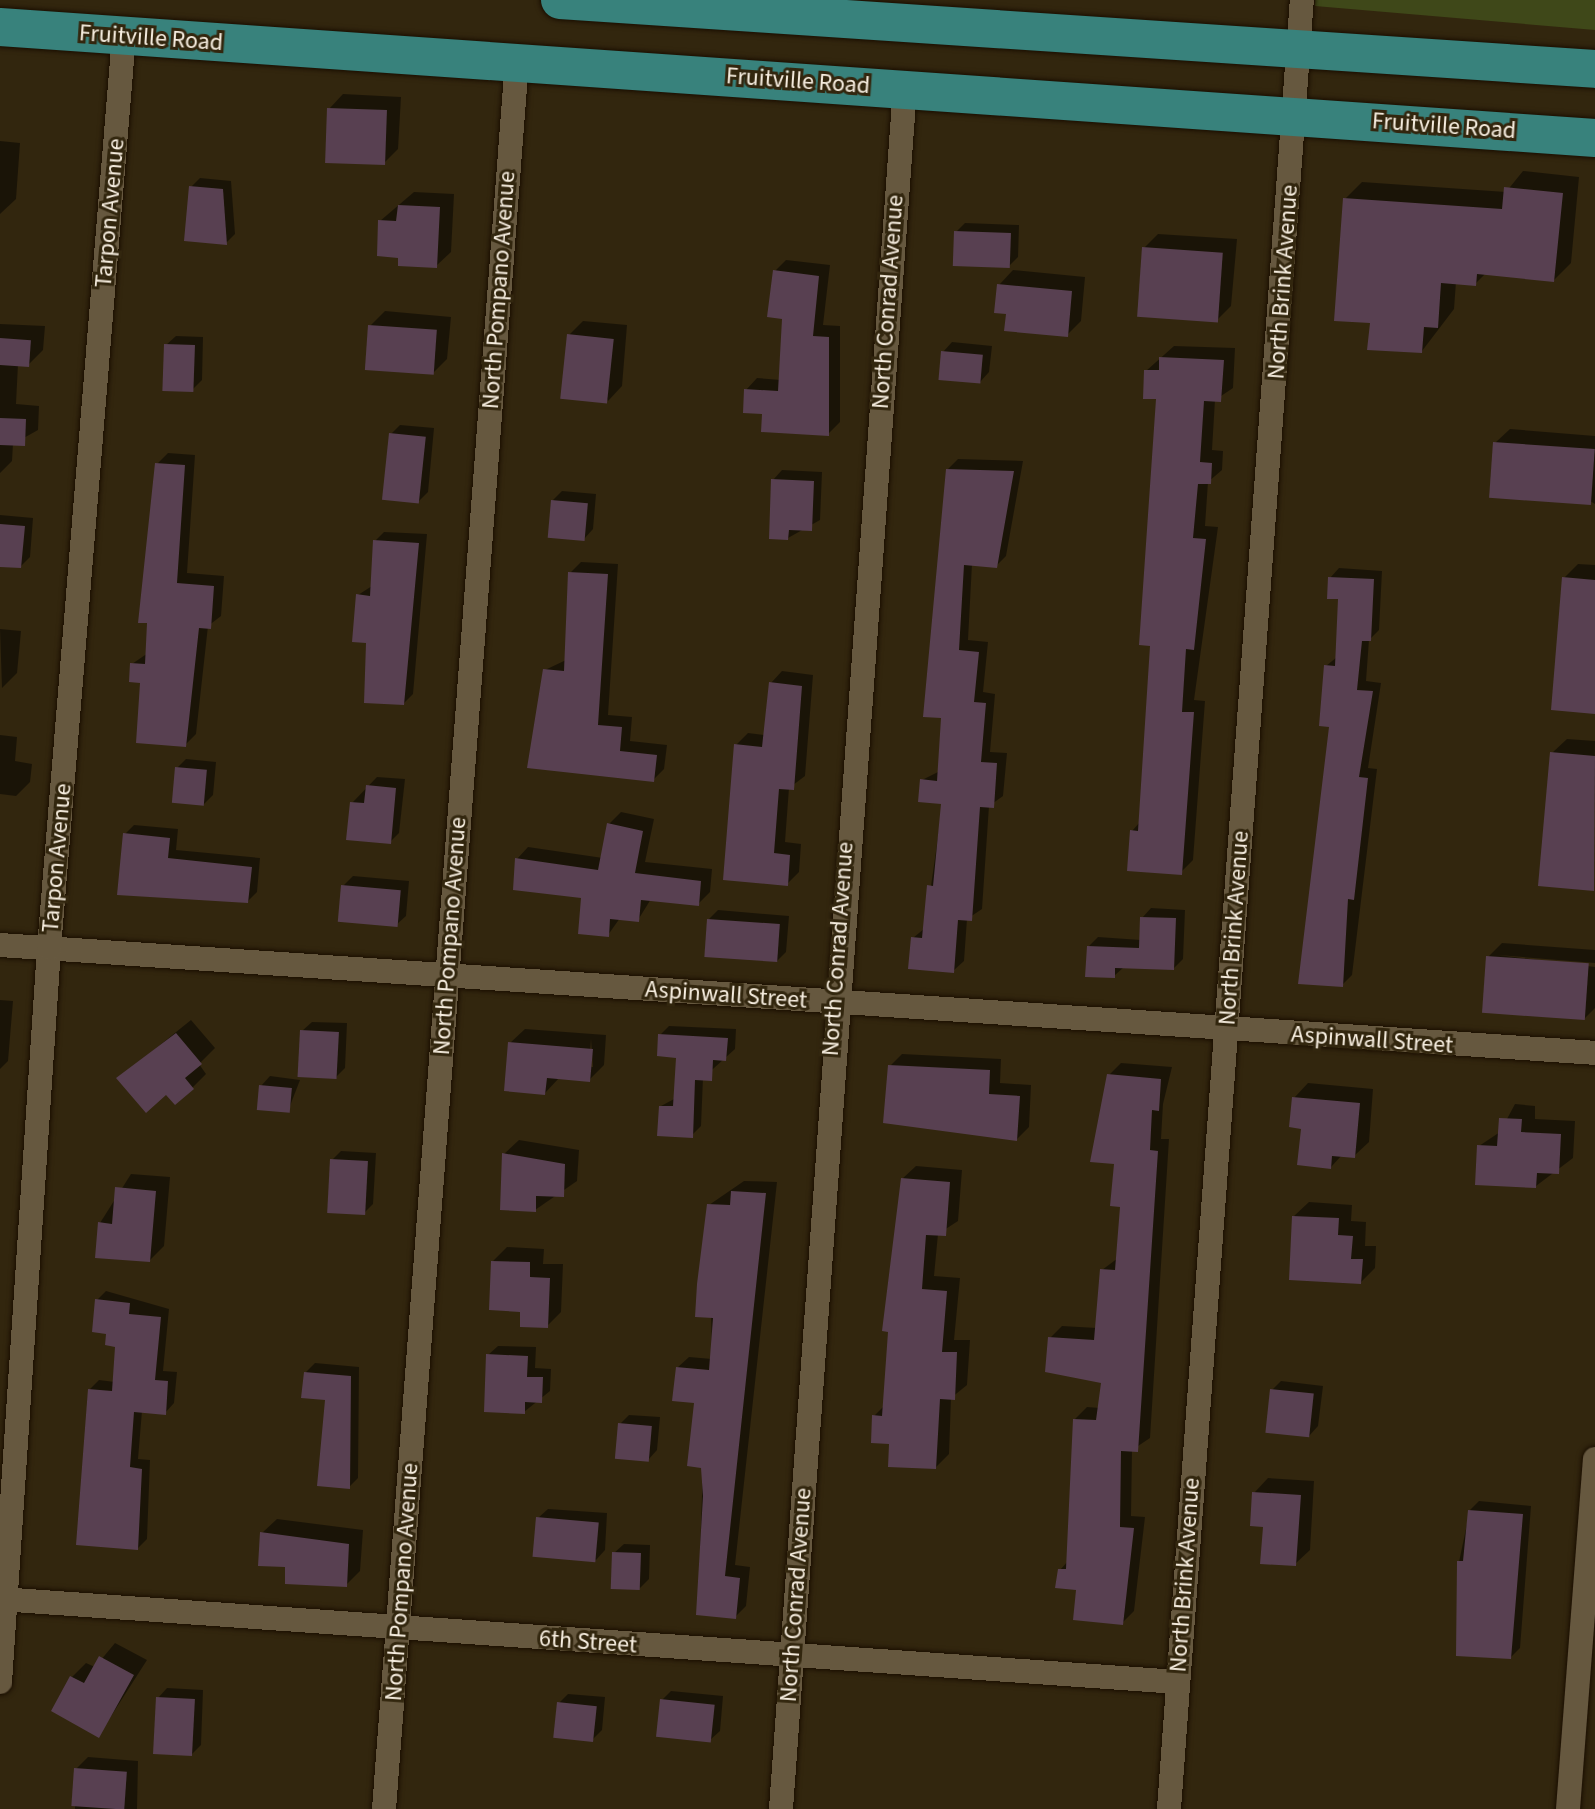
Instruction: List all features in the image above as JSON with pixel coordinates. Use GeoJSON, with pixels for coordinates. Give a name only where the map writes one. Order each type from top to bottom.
{"type":"FeatureCollection","features":[{"type":"Feature","properties":{"kind":"main road"},"geometry":{"type":"LineString","coordinates":[[560,0],[1595,69]]}},
{"type":"Feature","properties":{"kind":"main road","name":"Fruitville Road"},"geometry":{"type":"LineString","coordinates":[[0,27],[1595,138]]}},
{"type":"Feature","properties":{"kind":"street","name":"North Brink Avenue"},"geometry":{"type":"LineString","coordinates":[[1169,1809],[1302,0]]}},
{"type":"Feature","properties":{"kind":"street","name":"Tarpon Avenue"},"geometry":{"type":"LineString","coordinates":[[0,1682],[3,1599],[49,948],[124,36]]}},
{"type":"Feature","properties":{"kind":"street","name":"North Pompano Avenue"},"geometry":{"type":"LineString","coordinates":[[384,1809],[517,62]]}},
{"type":"Feature","properties":{"kind":"street","name":"North Conrad Avenue"},"geometry":{"type":"LineString","coordinates":[[781,1809],[834,1002],[905,89]]}},
{"type":"Feature","properties":{"kind":"street","name":"Aspinwall Street"},"geometry":{"type":"LineString","coordinates":[[0,945],[1595,1053]]}},
{"type":"Feature","properties":{"kind":"street"},"geometry":{"type":"LineString","coordinates":[[1568,1809],[1586,1708],[1595,1459]]}},
{"type":"Feature","properties":{"kind":"street","name":"6th Street"},"geometry":{"type":"LineString","coordinates":[[3,1599],[1177,1682]]}},
{"type":"Feature","properties":{"kind":"green space"},"geometry":{"type":"Polygon","coordinates":[[[1315,0],[1595,0],[1595,30],[1315,6],[1315,0]]]}},
{"type":"Feature","properties":{"kind":"building"},"geometry":{"type":"Polygon","coordinates":[[[327,108],[387,110],[385,165],[325,163],[327,108]]]}},
{"type":"Feature","properties":{"kind":"building"},"geometry":{"type":"Polygon","coordinates":[[[189,186],[223,189],[227,245],[184,241],[189,186]]]}},
{"type":"Feature","properties":{"kind":"building"},"geometry":{"type":"Polygon","coordinates":[[[1504,187],[1563,193],[1554,282],[1477,274],[1476,286],[1441,283],[1438,328],[1424,327],[1422,353],[1367,350],[1370,323],[1334,321],[1343,198],[1502,209],[1504,187]]]}},
{"type":"Feature","properties":{"kind":"building"},"geometry":{"type":"Polygon","coordinates":[[[398,205],[440,207],[437,268],[398,266],[398,258],[377,256],[378,220],[396,221],[398,205]]]}},
{"type":"Feature","properties":{"kind":"building"},"geometry":{"type":"Polygon","coordinates":[[[954,231],[1011,233],[1010,268],[953,266],[954,231]]]}},
{"type":"Feature","properties":{"kind":"building"},"geometry":{"type":"Polygon","coordinates":[[[1142,247],[1223,253],[1218,322],[1137,317],[1142,247]]]}},
{"type":"Feature","properties":{"kind":"building"},"geometry":{"type":"Polygon","coordinates":[[[773,270],[819,276],[813,336],[829,337],[829,436],[761,432],[762,414],[743,413],[744,389],[778,391],[782,319],[767,317],[773,270]]]}},
{"type":"Feature","properties":{"kind":"building"},"geometry":{"type":"Polygon","coordinates":[[[997,284],[1072,291],[1068,337],[1004,331],[1006,314],[994,313],[997,284]]]}},
{"type":"Feature","properties":{"kind":"building"},"geometry":{"type":"Polygon","coordinates":[[[368,325],[437,330],[434,375],[365,370],[368,325]]]}},
{"type":"Feature","properties":{"kind":"building"},"geometry":{"type":"Polygon","coordinates":[[[567,334],[614,339],[607,404],[560,399],[567,334]]]}},
{"type":"Feature","properties":{"kind":"building"},"geometry":{"type":"Polygon","coordinates":[[[0,338],[31,340],[29,367],[0,365],[0,338]]]}},
{"type":"Feature","properties":{"kind":"building"},"geometry":{"type":"Polygon","coordinates":[[[164,344],[195,345],[193,392],[162,391],[164,344]]]}},
{"type":"Feature","properties":{"kind":"building"},"geometry":{"type":"Polygon","coordinates":[[[941,351],[983,355],[980,384],[938,380],[941,351]]]}},
{"type":"Feature","properties":{"kind":"building"},"geometry":{"type":"Polygon","coordinates":[[[1159,357],[1224,360],[1221,402],[1204,401],[1200,462],[1212,463],[1211,484],[1198,484],[1193,538],[1206,539],[1194,650],[1186,649],[1182,712],[1194,712],[1182,875],[1127,871],[1130,830],[1138,831],[1150,646],[1139,645],[1156,399],[1143,399],[1144,370],[1159,370],[1159,357]]]}},
{"type":"Feature","properties":{"kind":"building"},"geometry":{"type":"Polygon","coordinates":[[[0,418],[26,419],[25,446],[0,445],[0,418]]]}},
{"type":"Feature","properties":{"kind":"building"},"geometry":{"type":"Polygon","coordinates":[[[389,433],[426,437],[419,504],[382,500],[389,433]]]}},
{"type":"Feature","properties":{"kind":"building"},"geometry":{"type":"Polygon","coordinates":[[[1493,442],[1595,449],[1591,505],[1489,498],[1493,442]]]}},
{"type":"Feature","properties":{"kind":"building"},"geometry":{"type":"Polygon","coordinates":[[[155,463],[185,465],[177,583],[214,586],[211,629],[199,628],[186,747],[136,743],[140,683],[129,682],[130,663],[145,664],[147,623],[138,623],[155,463]]]}},
{"type":"Feature","properties":{"kind":"building"},"geometry":{"type":"Polygon","coordinates":[[[946,469],[1014,471],[997,568],[964,565],[959,650],[979,652],[974,702],[986,703],[981,762],[997,763],[994,808],[980,807],[972,921],[958,920],[954,973],[908,969],[911,937],[922,938],[927,885],[933,886],[941,804],[918,802],[920,779],[937,781],[941,718],[923,717],[946,469]]]}},
{"type":"Feature","properties":{"kind":"building"},"geometry":{"type":"Polygon","coordinates":[[[771,479],[814,481],[812,531],[789,530],[788,540],[769,539],[771,479]]]}},
{"type":"Feature","properties":{"kind":"building"},"geometry":{"type":"Polygon","coordinates":[[[551,500],[588,503],[585,541],[548,538],[551,500]]]}},
{"type":"Feature","properties":{"kind":"building"},"geometry":{"type":"Polygon","coordinates":[[[0,524],[25,526],[21,568],[0,567],[0,524]]]}},
{"type":"Feature","properties":{"kind":"building"},"geometry":{"type":"Polygon","coordinates":[[[373,540],[419,543],[404,705],[364,703],[366,643],[352,642],[356,594],[370,596],[373,540]]]}},
{"type":"Feature","properties":{"kind":"building"},"geometry":{"type":"Polygon","coordinates":[[[568,572],[608,574],[598,725],[622,727],[620,751],[657,755],[654,782],[527,768],[543,669],[564,671],[568,572]]]}},
{"type":"Feature","properties":{"kind":"building"},"geometry":{"type":"Polygon","coordinates":[[[1328,577],[1374,579],[1371,641],[1362,641],[1357,690],[1373,691],[1359,777],[1368,778],[1354,900],[1348,899],[1343,987],[1298,984],[1329,727],[1319,726],[1324,665],[1335,666],[1338,599],[1327,599],[1328,577]]]}},
{"type":"Feature","properties":{"kind":"building"},"geometry":{"type":"Polygon","coordinates":[[[1562,577],[1595,580],[1595,714],[1551,710],[1562,577]]]}},
{"type":"Feature","properties":{"kind":"building"},"geometry":{"type":"Polygon","coordinates":[[[769,682],[802,686],[794,790],[779,789],[774,853],[790,855],[788,886],[723,880],[734,744],[762,747],[769,682]]]}},
{"type":"Feature","properties":{"kind":"building"},"geometry":{"type":"Polygon","coordinates":[[[1550,752],[1595,756],[1594,891],[1538,886],[1550,752]]]}},
{"type":"Feature","properties":{"kind":"building"},"geometry":{"type":"Polygon","coordinates":[[[175,767],[207,770],[204,806],[172,803],[175,767]]]}},
{"type":"Feature","properties":{"kind":"building"},"geometry":{"type":"Polygon","coordinates":[[[366,785],[396,788],[391,844],[346,840],[350,802],[364,803],[366,785]]]}},
{"type":"Feature","properties":{"kind":"building"},"geometry":{"type":"Polygon","coordinates":[[[607,823],[643,831],[635,873],[701,881],[699,906],[641,900],[639,922],[610,919],[609,937],[578,934],[581,898],[513,890],[515,858],[598,870],[607,823]]]}},
{"type":"Feature","properties":{"kind":"building"},"geometry":{"type":"Polygon","coordinates":[[[123,833],[170,838],[168,858],[252,867],[248,903],[117,895],[123,833]]]}},
{"type":"Feature","properties":{"kind":"building"},"geometry":{"type":"Polygon","coordinates":[[[341,885],[401,890],[398,927],[338,922],[341,885]]]}},
{"type":"Feature","properties":{"kind":"building"},"geometry":{"type":"Polygon","coordinates":[[[1140,917],[1176,918],[1174,970],[1115,968],[1115,978],[1085,977],[1087,946],[1139,948],[1140,917]]]}},
{"type":"Feature","properties":{"kind":"building"},"geometry":{"type":"Polygon","coordinates":[[[707,919],[780,924],[777,962],[704,957],[707,919]]]}},
{"type":"Feature","properties":{"kind":"building"},"geometry":{"type":"Polygon","coordinates":[[[1486,956],[1589,963],[1585,1020],[1482,1013],[1486,956]]]}},
{"type":"Feature","properties":{"kind":"building"},"geometry":{"type":"Polygon","coordinates":[[[300,1030],[339,1032],[336,1079],[298,1077],[300,1030]]]}},
{"type":"Feature","properties":{"kind":"building"},"geometry":{"type":"Polygon","coordinates":[[[176,1033],[202,1064],[185,1078],[194,1089],[175,1105],[166,1095],[146,1113],[116,1078],[176,1033]]]}},
{"type":"Feature","properties":{"kind":"building"},"geometry":{"type":"Polygon","coordinates":[[[658,1034],[728,1038],[726,1061],[713,1060],[712,1081],[695,1080],[693,1138],[657,1136],[659,1106],[673,1106],[676,1058],[657,1056],[658,1034]]]}},
{"type":"Feature","properties":{"kind":"building"},"geometry":{"type":"Polygon","coordinates":[[[508,1042],[593,1049],[590,1082],[547,1078],[545,1095],[504,1091],[508,1042]]]}},
{"type":"Feature","properties":{"kind":"building"},"geometry":{"type":"Polygon","coordinates":[[[888,1065],[990,1070],[989,1094],[1020,1096],[1017,1141],[883,1123],[888,1065]]]}},
{"type":"Feature","properties":{"kind":"building"},"geometry":{"type":"Polygon","coordinates":[[[1107,1074],[1161,1079],[1159,1111],[1152,1110],[1150,1150],[1158,1151],[1138,1452],[1121,1451],[1120,1527],[1134,1528],[1123,1625],[1073,1620],[1076,1590],[1055,1588],[1058,1569],[1066,1569],[1073,1419],[1096,1420],[1101,1383],[1045,1372],[1048,1337],[1094,1340],[1100,1269],[1115,1270],[1120,1207],[1110,1206],[1114,1164],[1090,1162],[1107,1074]]]}},
{"type":"Feature","properties":{"kind":"building"},"geometry":{"type":"Polygon","coordinates":[[[259,1085],[292,1088],[290,1113],[257,1110],[259,1085]]]}},
{"type":"Feature","properties":{"kind":"building"},"geometry":{"type":"Polygon","coordinates":[[[1292,1097],[1360,1103],[1355,1158],[1332,1156],[1331,1169],[1297,1165],[1301,1129],[1289,1127],[1292,1097]]]}},
{"type":"Feature","properties":{"kind":"building"},"geometry":{"type":"Polygon","coordinates":[[[1499,1118],[1522,1119],[1521,1132],[1561,1134],[1559,1174],[1537,1173],[1536,1188],[1475,1185],[1477,1145],[1497,1146],[1499,1118]]]}},
{"type":"Feature","properties":{"kind":"building"},"geometry":{"type":"Polygon","coordinates":[[[502,1153],[565,1164],[564,1197],[536,1196],[536,1212],[500,1210],[502,1153]]]}},
{"type":"Feature","properties":{"kind":"building"},"geometry":{"type":"Polygon","coordinates":[[[330,1159],[368,1161],[365,1215],[327,1213],[330,1159]]]}},
{"type":"Feature","properties":{"kind":"building"},"geometry":{"type":"Polygon","coordinates":[[[901,1178],[950,1182],[946,1236],[926,1235],[922,1289],[947,1291],[942,1352],[957,1352],[955,1400],[940,1399],[936,1469],[888,1467],[889,1444],[871,1443],[872,1415],[882,1416],[888,1332],[882,1331],[901,1178]]]}},
{"type":"Feature","properties":{"kind":"building"},"geometry":{"type":"Polygon","coordinates":[[[115,1187],[156,1191],[150,1262],[95,1258],[98,1222],[112,1224],[115,1187]]]}},
{"type":"Feature","properties":{"kind":"building"},"geometry":{"type":"Polygon","coordinates":[[[731,1191],[766,1193],[725,1576],[740,1578],[736,1619],[696,1615],[703,1496],[701,1468],[687,1466],[694,1403],[672,1401],[676,1367],[709,1370],[713,1318],[695,1317],[697,1284],[707,1204],[730,1205],[731,1191]]]}},
{"type":"Feature","properties":{"kind":"building"},"geometry":{"type":"Polygon","coordinates":[[[1292,1216],[1339,1218],[1338,1235],[1353,1236],[1351,1259],[1363,1259],[1361,1284],[1289,1280],[1292,1216]]]}},
{"type":"Feature","properties":{"kind":"building"},"geometry":{"type":"Polygon","coordinates":[[[491,1261],[530,1262],[530,1277],[550,1278],[548,1328],[520,1327],[520,1312],[489,1310],[491,1261]]]}},
{"type":"Feature","properties":{"kind":"building"},"geometry":{"type":"Polygon","coordinates":[[[95,1299],[130,1303],[129,1314],[161,1317],[155,1380],[168,1381],[166,1415],[134,1412],[130,1467],[142,1469],[138,1550],[76,1545],[88,1389],[112,1391],[115,1347],[105,1345],[106,1334],[92,1332],[95,1299]]]}},
{"type":"Feature","properties":{"kind":"building"},"geometry":{"type":"Polygon","coordinates":[[[486,1354],[528,1356],[527,1377],[543,1377],[542,1403],[525,1402],[525,1414],[484,1412],[486,1354]]]}},
{"type":"Feature","properties":{"kind":"building"},"geometry":{"type":"Polygon","coordinates":[[[304,1372],[351,1376],[350,1489],[317,1486],[325,1400],[301,1398],[304,1372]]]}},
{"type":"Feature","properties":{"kind":"building"},"geometry":{"type":"Polygon","coordinates":[[[1270,1389],[1314,1394],[1309,1437],[1265,1433],[1270,1389]]]}},
{"type":"Feature","properties":{"kind":"building"},"geometry":{"type":"Polygon","coordinates":[[[618,1423],[652,1426],[649,1462],[615,1459],[618,1423]]]}},
{"type":"Feature","properties":{"kind":"building"},"geometry":{"type":"Polygon","coordinates":[[[1252,1492],[1301,1495],[1296,1566],[1260,1564],[1263,1527],[1250,1526],[1252,1492]]]}},
{"type":"Feature","properties":{"kind":"building"},"geometry":{"type":"Polygon","coordinates":[[[1468,1510],[1523,1514],[1511,1659],[1456,1656],[1457,1561],[1463,1561],[1468,1510]]]}},
{"type":"Feature","properties":{"kind":"building"},"geometry":{"type":"Polygon","coordinates":[[[536,1517],[599,1522],[595,1562],[533,1557],[536,1517]]]}},
{"type":"Feature","properties":{"kind":"building"},"geometry":{"type":"Polygon","coordinates":[[[260,1532],[349,1544],[347,1587],[285,1584],[285,1567],[258,1566],[260,1532]]]}},
{"type":"Feature","properties":{"kind":"building"},"geometry":{"type":"Polygon","coordinates":[[[612,1552],[641,1553],[640,1590],[611,1589],[612,1552]]]}},
{"type":"Feature","properties":{"kind":"building"},"geometry":{"type":"Polygon","coordinates":[[[99,1656],[134,1675],[99,1738],[51,1711],[70,1676],[84,1683],[99,1656]]]}},
{"type":"Feature","properties":{"kind":"building"},"geometry":{"type":"Polygon","coordinates":[[[156,1697],[195,1699],[192,1756],[153,1754],[156,1697]]]}},
{"type":"Feature","properties":{"kind":"building"},"geometry":{"type":"Polygon","coordinates":[[[660,1699],[715,1705],[711,1743],[656,1737],[660,1699]]]}},
{"type":"Feature","properties":{"kind":"building"},"geometry":{"type":"Polygon","coordinates":[[[557,1702],[597,1706],[593,1742],[553,1738],[557,1702]]]}},
{"type":"Feature","properties":{"kind":"building"},"geometry":{"type":"Polygon","coordinates":[[[74,1768],[127,1772],[124,1809],[71,1806],[74,1768]]]}}]}
